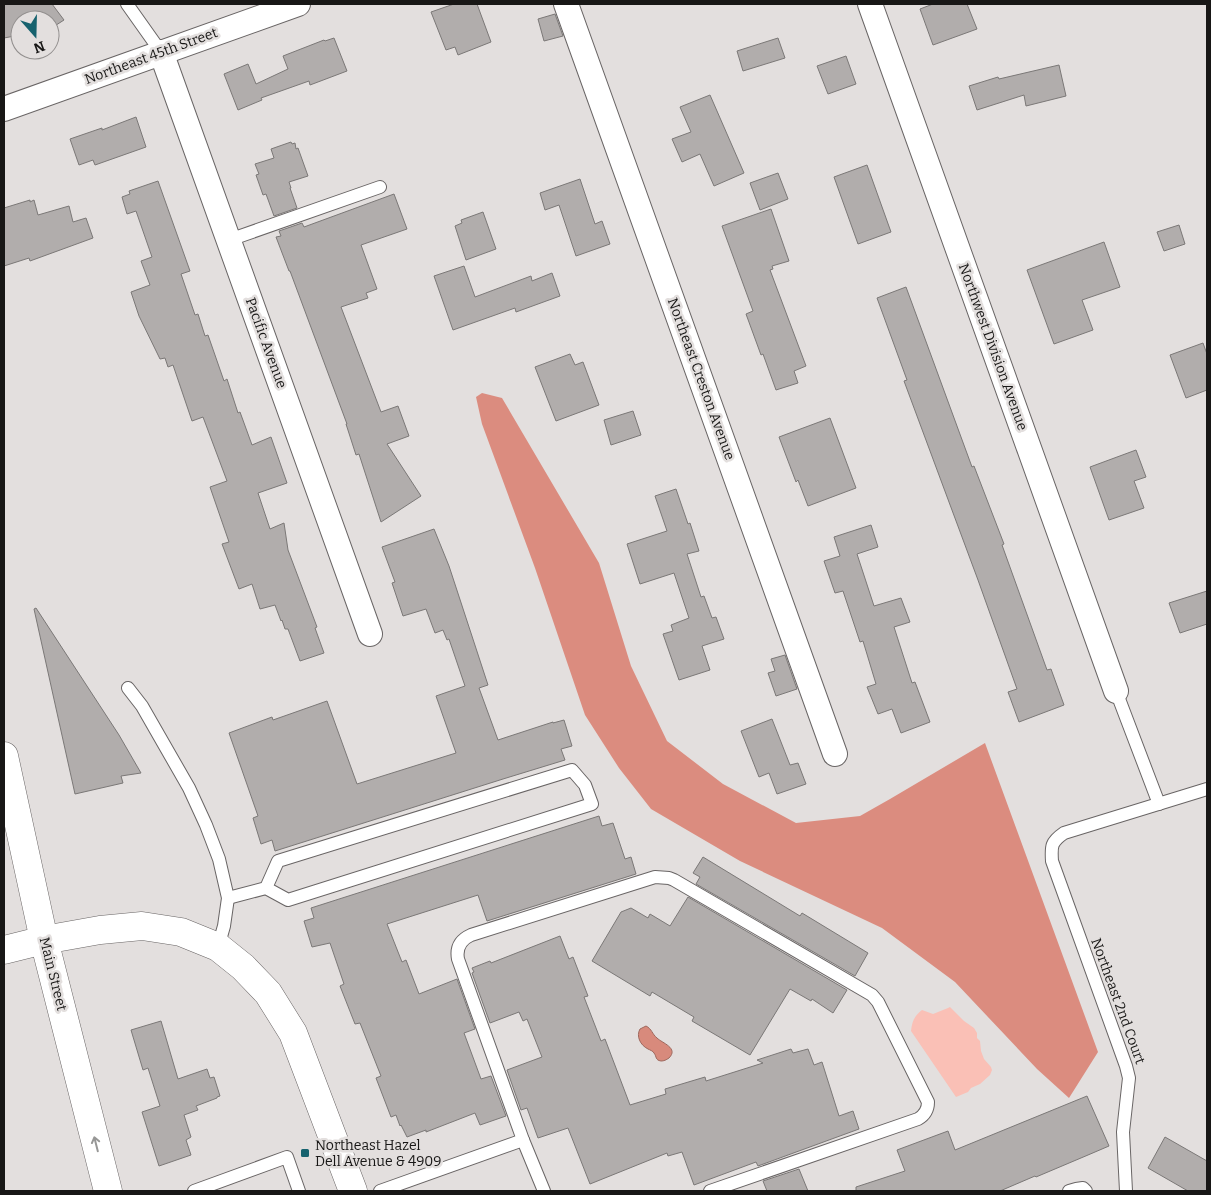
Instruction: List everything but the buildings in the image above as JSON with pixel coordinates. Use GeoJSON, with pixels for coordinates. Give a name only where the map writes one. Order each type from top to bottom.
{"type":"FeatureCollection","features":[{"type":"Feature","properties":{"kind":"street","name":"Northeast 45th Street"},"geometry":{"type":"LineString","coordinates":[[4,109],[298,4]]}},
{"type":"Feature","properties":{"kind":"street","name":"Northeast Creston Avenue"},"geometry":{"type":"LineString","coordinates":[[566,4],[835,754]]}},
{"type":"Feature","properties":{"kind":"street","name":"Northwest Division Avenue"},"geometry":{"type":"LineString","coordinates":[[870,4],[1116,691]]}},
{"type":"Feature","properties":{"kind":"street","name":"Pacific Avenue"},"geometry":{"type":"LineString","coordinates":[[161,52],[370,634]]}},
{"type":"Feature","properties":{"kind":"street","name":"Main Street"},"geometry":{"type":"LineString","coordinates":[[4,756],[44,940],[108,1191]]}},
{"type":"Feature","properties":{"kind":"street"},"geometry":{"type":"LineString","coordinates":[[4,950],[44,940],[100,930],[142,926],[181,932],[218,947],[243,967],[268,993],[294,1033],[353,1191]]}},
{"type":"Feature","properties":{"kind":"lane"},"geometry":{"type":"LineString","coordinates":[[127,4],[161,52]]}},
{"type":"Feature","properties":{"kind":"lane"},"geometry":{"type":"LineString","coordinates":[[229,240],[380,187]]}},
{"type":"Feature","properties":{"kind":"lane"},"geometry":{"type":"LineString","coordinates":[[128,688],[142,706],[189,788],[219,859],[228,898],[224,926],[218,947]]}},
{"type":"Feature","properties":{"kind":"lane"},"geometry":{"type":"LineString","coordinates":[[1116,691],[1159,804],[1207,789]]}},
{"type":"Feature","properties":{"kind":"lane"},"geometry":{"type":"LineString","coordinates":[[228,898],[266,888],[288,900],[592,804],[585,785],[572,770],[278,861],[266,888]]}},
{"type":"Feature","properties":{"kind":"lane","name":"Northeast 2nd Court"},"geometry":{"type":"LineString","coordinates":[[1126,1191],[1123,1132],[1128,1072],[1052,861],[1051,848],[1055,839],[1064,833],[1159,804]]}},
{"type":"Feature","properties":{"kind":"lane"},"geometry":{"type":"LineString","coordinates":[[544,1191],[523,1140],[458,959],[457,954],[460,944],[466,937],[655,877],[669,878],[872,995],[878,1002],[928,1102],[927,1110],[918,1119],[710,1191]]}},
{"type":"Feature","properties":{"kind":"lane"},"geometry":{"type":"LineString","coordinates":[[380,1191],[523,1140]]}},
{"type":"Feature","properties":{"kind":"lane"},"geometry":{"type":"LineString","coordinates":[[194,1191],[287,1158],[299,1191]]}},
{"type":"Feature","properties":{"kind":"lane"},"geometry":{"type":"LineString","coordinates":[[1069,1191],[1083,1188],[1086,1191]]}},
{"type":"Feature","properties":{"kind":"shaded area"},"geometry":{"type":"Polygon","coordinates":[[[482,393],[502,398],[599,563],[631,666],[667,741],[723,784],[796,823],[860,816],[985,743],[1098,1052],[1069,1098],[1037,1069],[955,982],[882,928],[740,861],[651,809],[619,768],[585,715],[535,568],[482,424],[476,397],[482,393]]]}},
{"type":"Feature","properties":{"kind":"shaded area"},"geometry":{"type":"Polygon","coordinates":[[[950,1007],[974,1028],[980,1041],[984,1059],[992,1070],[990,1075],[980,1084],[956,1097],[911,1031],[914,1019],[922,1010],[933,1014],[950,1007]]]}},
{"type":"Feature","properties":{"kind":"shaded area"},"geometry":{"type":"Polygon","coordinates":[[[646,1026],[657,1038],[669,1046],[672,1054],[669,1058],[663,1061],[658,1060],[654,1052],[641,1043],[639,1032],[640,1029],[646,1026]]]}},
{"type":"Feature","properties":{"kind":"place","name":"Northeast Hazel Dell Avenue & 4909"},"geometry":{"type":"Point","coordinates":[305,1153]}}]}
